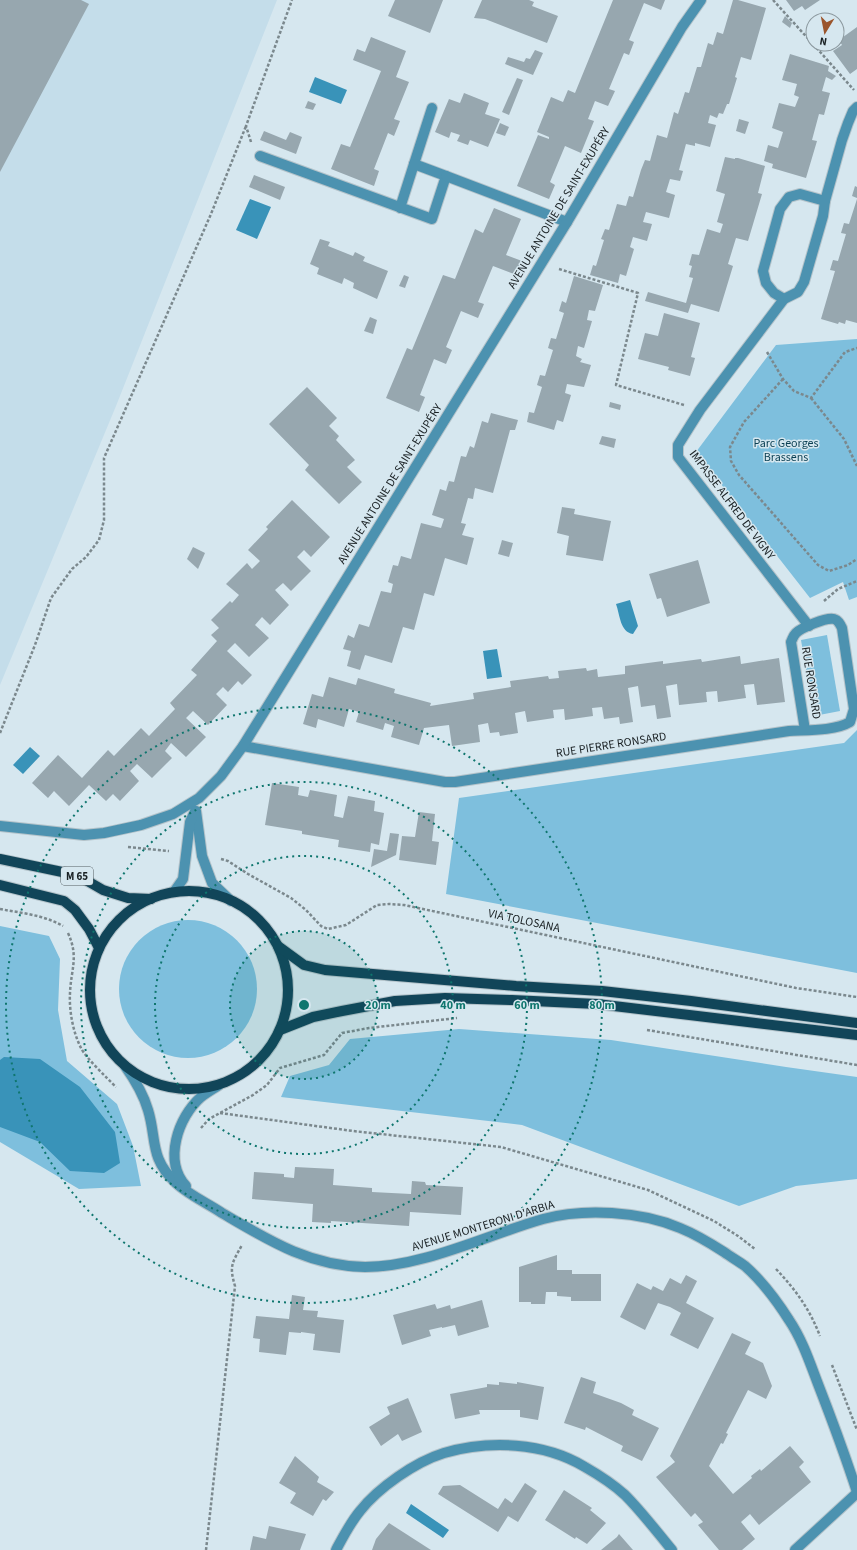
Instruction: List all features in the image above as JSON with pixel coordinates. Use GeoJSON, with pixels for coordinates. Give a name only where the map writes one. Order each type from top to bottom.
{"type":"FeatureCollection","features":[{"type":"Feature","properties":{"kind":"main road","name":"M 65"},"geometry":{"type":"LineString","coordinates":[[0,859],[67,873],[84,879],[103,890],[128,898],[151,899]]}},
{"type":"Feature","properties":{"kind":"main road","name":"M 65"},"geometry":{"type":"LineString","coordinates":[[0,885],[64,901],[75,910],[89,929],[99,948]]}},
{"type":"Feature","properties":{"kind":"main road"},"geometry":{"type":"LineString","coordinates":[[174,892],[203,892],[231,901],[258,919],[278,946],[286,966],[288,988],[287,1009],[280,1030],[265,1054],[260,1059],[244,1073],[219,1085],[186,1090],[153,1083],[125,1066],[104,1042],[92,1012],[90,979],[99,948],[112,928],[130,911],[151,899],[174,892]]}},
{"type":"Feature","properties":{"kind":"main road"},"geometry":{"type":"LineString","coordinates":[[278,946],[304,965],[325,970],[516,986],[602,991],[691,1000],[857,1023]]}},
{"type":"Feature","properties":{"kind":"main road"},"geometry":{"type":"LineString","coordinates":[[280,1030],[313,1017],[342,1011],[395,1001],[445,998],[597,1004],[857,1035]]}},
{"type":"Feature","properties":{"kind":"street","name":"AVENUE ANTOINE DE SAINT-EXUPÉRY"},"geometry":{"type":"LineString","coordinates":[[0,826],[84,835],[141,825],[173,814],[199,798],[222,776],[243,746],[567,222],[682,27],[701,0]]}},
{"type":"Feature","properties":{"kind":"street","name":"IMPASSE ALFRED DE VIGNY"},"geometry":{"type":"LineString","coordinates":[[809,626],[678,458],[677,451],[678,445],[700,410],[784,299],[798,292],[804,282],[823,216],[825,201],[848,123],[857,106]]}},
{"type":"Feature","properties":{"kind":"street"},"geometry":{"type":"LineString","coordinates":[[400,208],[432,108]]}},
{"type":"Feature","properties":{"kind":"street"},"geometry":{"type":"LineString","coordinates":[[260,156],[432,219],[446,176]]}},
{"type":"Feature","properties":{"kind":"street"},"geometry":{"type":"LineString","coordinates":[[414,164],[567,222]]}},
{"type":"Feature","properties":{"kind":"street"},"geometry":{"type":"LineString","coordinates":[[784,299],[774,292],[766,283],[763,271],[780,209],[789,197],[800,194],[825,201]]}},
{"type":"Feature","properties":{"kind":"street","name":"RUE PIERRE RONSARD"},"geometry":{"type":"LineString","coordinates":[[243,746],[445,782],[455,782],[789,731],[844,725],[850,722],[854,709],[842,628],[839,622],[834,619],[825,619],[809,626]]}},
{"type":"Feature","properties":{"kind":"street","name":"RUE RONSARD"},"geometry":{"type":"LineString","coordinates":[[805,730],[791,642],[794,635],[799,630],[809,626]]}},
{"type":"Feature","properties":{"kind":"street"},"geometry":{"type":"LineString","coordinates":[[174,892],[183,879],[190,822],[196,811],[199,798]]}},
{"type":"Feature","properties":{"kind":"street"},"geometry":{"type":"LineString","coordinates":[[196,811],[202,856],[212,882],[231,901]]}},
{"type":"Feature","properties":{"kind":"street","name":"AVENUE MONTERONI D'ARBIA"},"geometry":{"type":"LineString","coordinates":[[125,1066],[141,1089],[149,1112],[154,1147],[160,1163],[175,1182],[194,1196],[257,1234],[282,1248],[309,1258],[336,1264],[364,1267],[392,1265],[421,1259],[546,1218],[581,1213],[622,1214],[645,1217],[681,1228],[713,1246],[745,1266],[767,1289],[791,1322],[811,1367],[838,1436],[857,1493]]}},
{"type":"Feature","properties":{"kind":"street","name":"AVENUE MONTERONI D'ARBIA"},"geometry":{"type":"LineString","coordinates":[[194,1196],[180,1180],[174,1159],[177,1136],[185,1116],[200,1097],[219,1085]]}},
{"type":"Feature","properties":{"kind":"street"},"geometry":{"type":"LineString","coordinates":[[336,1550],[345,1533],[360,1511],[378,1493],[397,1478],[421,1464],[443,1454],[471,1448],[512,1445],[560,1455],[584,1466],[606,1480],[624,1495],[672,1550]]}},
{"type":"Feature","properties":{"kind":"street"},"geometry":{"type":"LineString","coordinates":[[795,1550],[857,1493]]}},
{"type":"Feature","properties":{"kind":"path"},"geometry":{"type":"LineString","coordinates":[[0,733],[35,645],[51,598],[72,569],[86,557],[99,540],[104,520],[104,458],[211,214],[246,126],[292,0]]}},
{"type":"Feature","properties":{"kind":"path"},"geometry":{"type":"LineString","coordinates":[[773,0],[805,35]]}},
{"type":"Feature","properties":{"kind":"path"},"geometry":{"type":"LineString","coordinates":[[820,52],[857,93]]}},
{"type":"Feature","properties":{"kind":"path"},"geometry":{"type":"LineString","coordinates":[[246,126],[250,142],[260,156]]}},
{"type":"Feature","properties":{"kind":"path"},"geometry":{"type":"LineString","coordinates":[[541,264],[638,293],[616,385],[700,410]]}},
{"type":"Feature","properties":{"kind":"path"},"geometry":{"type":"LineString","coordinates":[[757,336],[783,379],[794,392],[811,398],[844,439],[857,466]]}},
{"type":"Feature","properties":{"kind":"path"},"geometry":{"type":"LineString","coordinates":[[811,398],[845,352],[857,348]]}},
{"type":"Feature","properties":{"kind":"path"},"geometry":{"type":"LineString","coordinates":[[783,379],[744,422],[730,447],[731,461],[739,475],[818,565],[829,571],[848,566],[857,559]]}},
{"type":"Feature","properties":{"kind":"path","name":"VIA TOLOSANA"},"geometry":{"type":"LineString","coordinates":[[217,859],[228,861],[291,898],[306,910],[321,926],[328,929],[346,925],[377,905],[404,905],[796,988],[857,997]]}},
{"type":"Feature","properties":{"kind":"path"},"geometry":{"type":"LineString","coordinates":[[0,909],[39,916],[65,927],[72,941],[75,958],[70,994],[72,1022],[76,1035],[81,1049],[104,1076],[118,1089]]}},
{"type":"Feature","properties":{"kind":"path"},"geometry":{"type":"LineString","coordinates":[[197,1134],[209,1119],[253,1095],[267,1085],[280,1068],[324,1056],[342,1033],[369,1028],[459,1018]]}},
{"type":"Feature","properties":{"kind":"path"},"geometry":{"type":"LineString","coordinates":[[641,1029],[857,1065]]}},
{"type":"Feature","properties":{"kind":"path"},"geometry":{"type":"LineString","coordinates":[[206,1550],[235,1286],[231,1273],[232,1262],[242,1244],[257,1234]]}},
{"type":"Feature","properties":{"kind":"shaded area"},"geometry":{"type":"Polygon","coordinates":[[[0,0],[277,0],[116,406],[0,685],[0,0]]]}},
{"type":"Feature","properties":{"kind":"shaded area"},"geometry":{"type":"Polygon","coordinates":[[[315,77],[347,90],[341,104],[309,92],[315,77]]]}},
{"type":"Feature","properties":{"kind":"shaded area"},"geometry":{"type":"Polygon","coordinates":[[[250,199],[271,207],[257,239],[236,230],[250,199]]]}},
{"type":"Feature","properties":{"kind":"shaded area"},"geometry":{"type":"Polygon","coordinates":[[[630,600],[638,626],[633,634],[629,633],[623,627],[616,604],[630,600]]]}},
{"type":"Feature","properties":{"kind":"shaded area"},"geometry":{"type":"Polygon","coordinates":[[[497,649],[502,677],[487,679],[483,651],[497,649]]]}},
{"type":"Feature","properties":{"kind":"shaded area"},"geometry":{"type":"Polygon","coordinates":[[[30,747],[40,756],[23,774],[13,765],[30,747]]]}},
{"type":"Feature","properties":{"kind":"shaded area"},"geometry":{"type":"Polygon","coordinates":[[[4,1057],[40,1059],[80,1087],[115,1132],[120,1163],[104,1173],[70,1171],[40,1142],[0,1127],[0,1060],[4,1057]]]}},
{"type":"Feature","properties":{"kind":"shaded area"},"geometry":{"type":"Polygon","coordinates":[[[411,1504],[449,1530],[443,1538],[406,1513],[411,1504]]]}},
{"type":"Feature","properties":{"kind":"green space","name":"Parc Georges Brassens"},"geometry":{"type":"Polygon","coordinates":[[[857,339],[857,597],[849,600],[843,582],[810,598],[696,452],[776,345],[857,339]]]}},
{"type":"Feature","properties":{"kind":"green space"},"geometry":{"type":"Polygon","coordinates":[[[827,635],[840,711],[814,716],[801,640],[827,635]]]}},
{"type":"Feature","properties":{"kind":"green space"},"geometry":{"type":"Polygon","coordinates":[[[857,730],[857,973],[446,894],[459,798],[844,743],[857,730]]]}},
{"type":"Feature","properties":{"kind":"green space"},"geometry":{"type":"Polygon","coordinates":[[[188,920],[214,925],[237,940],[252,963],[257,989],[252,1015],[237,1038],[214,1053],[188,1058],[162,1053],[139,1038],[124,1015],[119,989],[124,963],[139,940],[162,925],[188,920]]]}},
{"type":"Feature","properties":{"kind":"green space"},"geometry":{"type":"Polygon","coordinates":[[[0,926],[49,936],[60,959],[58,1010],[67,1061],[117,1104],[133,1146],[141,1186],[79,1189],[0,1142],[0,926]]]}},
{"type":"Feature","properties":{"kind":"green space"},"geometry":{"type":"Polygon","coordinates":[[[459,1029],[611,1040],[857,1077],[857,1179],[796,1186],[739,1206],[522,1125],[281,1097],[290,1076],[329,1065],[350,1039],[459,1029]]]}},
{"type":"Feature","properties":{"kind":"building"},"geometry":{"type":"Polygon","coordinates":[[[0,0],[81,0],[89,4],[0,172],[0,0]]]}},
{"type":"Feature","properties":{"kind":"building"},"geometry":{"type":"Polygon","coordinates":[[[395,0],[443,0],[430,33],[388,16],[395,0]]]}},
{"type":"Feature","properties":{"kind":"building"},"geometry":{"type":"Polygon","coordinates":[[[482,0],[529,0],[534,2],[532,6],[558,16],[547,43],[485,19],[474,18],[482,0]]]}},
{"type":"Feature","properties":{"kind":"building"},"geometry":{"type":"Polygon","coordinates":[[[613,0],[665,0],[661,10],[644,3],[629,40],[634,42],[629,55],[624,53],[609,89],[615,91],[608,106],[595,101],[588,119],[594,121],[581,153],[565,146],[550,182],[555,185],[549,199],[517,186],[538,135],[549,139],[549,137],[537,132],[551,97],[563,102],[568,90],[575,93],[613,0]]]}},
{"type":"Feature","properties":{"kind":"building"},"geometry":{"type":"Polygon","coordinates":[[[733,0],[766,8],[751,60],[741,57],[735,77],[737,78],[729,104],[727,104],[723,114],[719,113],[717,118],[710,115],[708,123],[716,125],[710,147],[695,143],[695,146],[686,144],[679,170],[683,171],[680,181],[670,179],[666,192],[675,195],[669,218],[646,212],[643,222],[652,224],[647,241],[633,237],[630,247],[634,249],[626,276],[620,274],[618,283],[590,275],[593,265],[596,266],[604,240],[601,239],[605,229],[609,230],[617,204],[626,206],[629,196],[633,197],[645,160],[650,161],[657,135],[667,138],[674,112],[678,114],[685,92],[689,93],[697,67],[701,67],[708,43],[713,45],[717,32],[723,34],[733,0]]]}},
{"type":"Feature","properties":{"kind":"building"},"geometry":{"type":"Polygon","coordinates":[[[786,0],[820,0],[805,10],[802,6],[794,11],[786,0]]]}},
{"type":"Feature","properties":{"kind":"building"},"geometry":{"type":"Polygon","coordinates":[[[785,16],[792,23],[790,28],[782,22],[785,16]]]}},
{"type":"Feature","properties":{"kind":"building"},"geometry":{"type":"Polygon","coordinates":[[[857,27],[857,69],[850,74],[834,52],[845,52],[845,36],[857,27]]]}},
{"type":"Feature","properties":{"kind":"building"},"geometry":{"type":"Polygon","coordinates":[[[371,37],[406,51],[396,77],[409,82],[394,119],[400,121],[394,136],[388,133],[374,169],[379,171],[374,186],[331,169],[341,144],[350,147],[381,71],[353,60],[357,49],[365,52],[371,37]]]}},
{"type":"Feature","properties":{"kind":"building"},"geometry":{"type":"Polygon","coordinates":[[[535,50],[543,53],[533,75],[505,64],[508,57],[524,62],[526,58],[530,59],[535,50]]]}},
{"type":"Feature","properties":{"kind":"building"},"geometry":{"type":"Polygon","coordinates":[[[790,54],[829,66],[828,71],[836,76],[832,80],[826,77],[822,91],[830,93],[824,115],[819,114],[812,140],[817,141],[806,178],[772,168],[773,164],[764,161],[768,145],[778,148],[783,132],[772,128],[779,103],[795,107],[799,97],[794,95],[797,84],[782,80],[790,54]]]}},
{"type":"Feature","properties":{"kind":"building"},"geometry":{"type":"Polygon","coordinates":[[[517,78],[523,80],[509,115],[502,112],[517,78]]]}},
{"type":"Feature","properties":{"kind":"building"},"geometry":{"type":"Polygon","coordinates":[[[464,93],[489,103],[485,114],[500,119],[488,147],[470,140],[468,145],[457,141],[460,135],[451,132],[449,138],[435,132],[449,99],[460,103],[464,93]]]}},
{"type":"Feature","properties":{"kind":"building"},"geometry":{"type":"Polygon","coordinates":[[[308,101],[316,104],[313,110],[305,108],[308,101]]]}},
{"type":"Feature","properties":{"kind":"building"},"geometry":{"type":"Polygon","coordinates":[[[739,119],[749,122],[745,134],[736,131],[739,119]]]}},
{"type":"Feature","properties":{"kind":"building"},"geometry":{"type":"Polygon","coordinates":[[[500,123],[509,127],[505,136],[496,133],[500,123]]]}},
{"type":"Feature","properties":{"kind":"building"},"geometry":{"type":"Polygon","coordinates":[[[264,131],[286,140],[290,132],[302,137],[296,154],[260,140],[264,131]]]}},
{"type":"Feature","properties":{"kind":"building"},"geometry":{"type":"Polygon","coordinates":[[[725,157],[735,159],[738,158],[765,166],[758,193],[762,194],[748,241],[736,238],[728,264],[733,266],[719,312],[691,304],[688,313],[645,301],[648,292],[686,303],[693,278],[689,277],[692,266],[689,265],[692,254],[699,255],[707,229],[720,233],[723,224],[717,222],[725,194],[716,191],[725,157]]]}},
{"type":"Feature","properties":{"kind":"building"},"geometry":{"type":"Polygon","coordinates":[[[254,175],[285,187],[280,200],[249,187],[254,175]]]}},
{"type":"Feature","properties":{"kind":"building"},"geometry":{"type":"Polygon","coordinates":[[[855,186],[857,187],[857,198],[852,196],[855,186]]]}},
{"type":"Feature","properties":{"kind":"building"},"geometry":{"type":"Polygon","coordinates":[[[857,199],[857,323],[846,320],[845,324],[839,322],[838,324],[821,319],[835,271],[830,270],[833,260],[838,261],[846,234],[841,233],[844,223],[849,224],[857,199]]]}},
{"type":"Feature","properties":{"kind":"building"},"geometry":{"type":"Polygon","coordinates":[[[494,208],[521,219],[506,255],[522,261],[514,274],[493,266],[478,302],[484,304],[478,318],[461,311],[446,347],[452,350],[446,364],[434,359],[420,395],[425,397],[419,412],[386,398],[407,348],[412,350],[443,275],[455,279],[475,229],[483,233],[494,208]]]}},
{"type":"Feature","properties":{"kind":"building"},"geometry":{"type":"Polygon","coordinates":[[[320,239],[330,242],[328,246],[353,256],[355,252],[365,257],[363,261],[388,271],[377,299],[353,288],[354,283],[344,278],[342,284],[317,274],[319,268],[310,264],[320,239]]]}},
{"type":"Feature","properties":{"kind":"building"},"geometry":{"type":"Polygon","coordinates":[[[404,275],[409,277],[405,288],[399,286],[404,275]]]}},
{"type":"Feature","properties":{"kind":"building"},"geometry":{"type":"Polygon","coordinates":[[[574,276],[603,285],[595,311],[589,310],[587,320],[592,321],[584,348],[578,346],[576,356],[582,359],[580,362],[591,365],[584,387],[567,384],[565,393],[571,395],[563,422],[557,420],[554,430],[527,422],[529,412],[534,413],[542,387],[537,385],[540,375],[545,376],[553,350],[548,348],[551,338],[556,339],[564,313],[559,311],[562,301],[566,303],[574,276]]]}},
{"type":"Feature","properties":{"kind":"building"},"geometry":{"type":"Polygon","coordinates":[[[664,313],[700,323],[691,357],[695,358],[690,376],[668,370],[669,367],[638,359],[645,333],[658,336],[664,313]]]}},
{"type":"Feature","properties":{"kind":"building"},"geometry":{"type":"Polygon","coordinates":[[[370,317],[377,320],[373,334],[364,331],[370,317]]]}},
{"type":"Feature","properties":{"kind":"building"},"geometry":{"type":"Polygon","coordinates":[[[307,387],[337,418],[329,426],[339,436],[336,440],[355,460],[347,467],[362,482],[339,504],[305,470],[309,465],[269,424],[307,387]]]}},
{"type":"Feature","properties":{"kind":"building"},"geometry":{"type":"Polygon","coordinates":[[[610,402],[621,405],[620,410],[609,407],[610,402]]]}},
{"type":"Feature","properties":{"kind":"building"},"geometry":{"type":"Polygon","coordinates":[[[491,413],[518,420],[515,430],[510,430],[493,493],[475,488],[473,499],[468,498],[461,523],[466,524],[462,535],[474,538],[467,565],[445,558],[434,596],[424,593],[414,630],[403,627],[392,663],[365,655],[360,670],[347,666],[351,651],[343,649],[348,635],[354,638],[359,624],[369,627],[381,591],[391,593],[393,584],[388,582],[393,565],[398,566],[401,556],[411,559],[421,523],[441,528],[444,519],[432,515],[440,489],[446,491],[449,481],[454,482],[461,456],[466,457],[470,446],[474,448],[482,421],[488,423],[491,413]]]}},
{"type":"Feature","properties":{"kind":"building"},"geometry":{"type":"Polygon","coordinates":[[[602,436],[616,439],[614,448],[599,444],[602,436]]]}},
{"type":"Feature","properties":{"kind":"building"},"geometry":{"type":"Polygon","coordinates":[[[292,500],[330,537],[311,557],[304,550],[297,557],[311,571],[291,591],[283,583],[275,590],[289,605],[270,625],[262,617],[255,625],[269,638],[249,657],[235,643],[227,651],[252,675],[242,685],[238,681],[228,692],[223,687],[216,694],[227,705],[208,725],[193,711],[186,718],[206,737],[186,757],[171,743],[165,751],[172,758],[152,778],[137,764],[130,771],[139,781],[120,801],[113,794],[106,801],[89,785],[69,806],[54,791],[48,798],[32,783],[58,755],[82,778],[108,750],[114,756],[141,728],[149,736],[175,709],[170,703],[197,675],[191,670],[217,641],[211,635],[219,628],[211,620],[230,601],[232,603],[239,595],[226,584],[247,563],[252,569],[260,561],[248,550],[268,529],[266,527],[292,500]]]}},
{"type":"Feature","properties":{"kind":"building"},"geometry":{"type":"Polygon","coordinates":[[[562,507],[575,509],[574,514],[611,521],[603,561],[566,555],[569,536],[557,533],[562,507]]]}},
{"type":"Feature","properties":{"kind":"building"},"geometry":{"type":"Polygon","coordinates":[[[502,540],[513,543],[509,557],[498,554],[502,540]]]}},
{"type":"Feature","properties":{"kind":"building"},"geometry":{"type":"Polygon","coordinates":[[[193,547],[205,553],[198,569],[187,559],[193,547]]]}},
{"type":"Feature","properties":{"kind":"building"},"geometry":{"type":"Polygon","coordinates":[[[698,560],[710,603],[667,617],[661,598],[657,599],[649,574],[698,560]]]}},
{"type":"Feature","properties":{"kind":"building"},"geometry":{"type":"Polygon","coordinates":[[[740,656],[741,664],[779,658],[785,702],[757,705],[754,684],[744,685],[746,698],[718,702],[717,691],[706,692],[707,702],[679,705],[677,684],[666,686],[671,717],[657,719],[655,705],[641,707],[638,686],[628,688],[633,722],[620,724],[619,717],[604,719],[602,707],[592,708],[593,716],[565,720],[564,709],[553,710],[554,718],[527,722],[525,711],[515,713],[518,733],[500,736],[499,732],[490,733],[488,723],[478,725],[480,742],[452,746],[449,725],[424,728],[419,745],[391,737],[394,726],[385,723],[383,730],[356,722],[359,712],[349,709],[344,727],[318,719],[316,728],[303,724],[312,694],[323,697],[329,677],[356,685],[358,678],[395,689],[394,693],[431,703],[430,706],[474,699],[473,693],[511,687],[510,681],[548,676],[549,679],[559,678],[558,671],[586,668],[587,671],[597,669],[598,677],[625,674],[625,666],[663,661],[663,664],[701,659],[702,662],[740,656]]]}},
{"type":"Feature","properties":{"kind":"building"},"geometry":{"type":"Polygon","coordinates":[[[272,783],[299,787],[298,795],[308,797],[310,790],[337,795],[334,816],[343,818],[348,796],[375,801],[374,811],[384,813],[379,845],[371,843],[370,852],[338,847],[339,840],[302,834],[302,831],[265,825],[272,783]]]}},
{"type":"Feature","properties":{"kind":"building"},"geometry":{"type":"Polygon","coordinates":[[[419,812],[435,814],[432,841],[439,842],[436,865],[399,860],[402,836],[415,837],[419,812]]]}},
{"type":"Feature","properties":{"kind":"building"},"geometry":{"type":"Polygon","coordinates":[[[390,833],[399,834],[396,855],[371,867],[374,849],[387,851],[390,833]]]}},
{"type":"Feature","properties":{"kind":"building"},"geometry":{"type":"Polygon","coordinates":[[[295,1167],[334,1169],[333,1185],[372,1188],[372,1192],[411,1194],[412,1181],[425,1182],[426,1185],[463,1187],[461,1215],[410,1212],[409,1226],[331,1221],[331,1223],[312,1222],[313,1204],[252,1199],[254,1172],[284,1174],[284,1177],[294,1178],[295,1167]]]}},
{"type":"Feature","properties":{"kind":"building"},"geometry":{"type":"Polygon","coordinates":[[[557,1255],[557,1270],[572,1270],[572,1274],[601,1274],[601,1301],[571,1301],[571,1297],[557,1296],[557,1292],[546,1292],[545,1304],[519,1302],[519,1267],[557,1255]]]}},
{"type":"Feature","properties":{"kind":"building"},"geometry":{"type":"Polygon","coordinates":[[[686,1275],[697,1281],[686,1303],[714,1318],[698,1349],[670,1335],[681,1313],[670,1307],[658,1303],[645,1330],[620,1317],[637,1283],[651,1290],[653,1286],[663,1291],[670,1278],[681,1284],[686,1275]]]}},
{"type":"Feature","properties":{"kind":"building"},"geometry":{"type":"Polygon","coordinates":[[[292,1295],[305,1297],[303,1310],[318,1311],[317,1317],[344,1320],[340,1353],[313,1350],[315,1334],[301,1332],[289,1332],[286,1355],[259,1352],[260,1339],[253,1338],[256,1316],[289,1319],[292,1295]]]}},
{"type":"Feature","properties":{"kind":"building"},"geometry":{"type":"Polygon","coordinates":[[[482,1300],[489,1327],[458,1336],[455,1325],[442,1327],[429,1330],[431,1336],[402,1345],[393,1315],[435,1304],[437,1309],[450,1305],[451,1309],[482,1300]]]}},
{"type":"Feature","properties":{"kind":"building"},"geometry":{"type":"Polygon","coordinates":[[[732,1333],[751,1342],[745,1354],[763,1363],[772,1386],[766,1399],[748,1390],[726,1433],[728,1434],[723,1444],[721,1443],[709,1466],[733,1494],[752,1478],[751,1476],[760,1469],[761,1471],[790,1446],[804,1462],[799,1467],[811,1482],[759,1525],[750,1514],[741,1522],[755,1539],[742,1550],[719,1550],[698,1525],[703,1522],[695,1513],[691,1517],[656,1477],[675,1462],[670,1456],[732,1333]]]}},
{"type":"Feature","properties":{"kind":"building"},"geometry":{"type":"Polygon","coordinates":[[[581,1377],[596,1382],[593,1393],[621,1403],[634,1410],[632,1415],[659,1428],[642,1461],[621,1451],[623,1446],[586,1427],[585,1430],[564,1423],[581,1377]]]}},
{"type":"Feature","properties":{"kind":"building"},"geometry":{"type":"Polygon","coordinates":[[[499,1382],[517,1384],[517,1382],[544,1387],[538,1420],[520,1417],[520,1410],[479,1410],[480,1414],[455,1419],[450,1394],[487,1387],[487,1384],[499,1385],[499,1382]]]}},
{"type":"Feature","properties":{"kind":"building"},"geometry":{"type":"Polygon","coordinates":[[[408,1398],[422,1432],[402,1441],[398,1434],[381,1446],[369,1427],[390,1414],[387,1407],[408,1398]]]}},
{"type":"Feature","properties":{"kind":"building"},"geometry":{"type":"Polygon","coordinates":[[[295,1456],[319,1477],[317,1482],[334,1492],[326,1501],[323,1499],[313,1516],[290,1503],[296,1493],[279,1483],[295,1456]]]}},
{"type":"Feature","properties":{"kind":"building"},"geometry":{"type":"Polygon","coordinates":[[[525,1483],[537,1491],[518,1522],[508,1516],[498,1532],[438,1494],[443,1486],[460,1485],[498,1509],[505,1498],[512,1503],[525,1483]]]}},
{"type":"Feature","properties":{"kind":"building"},"geometry":{"type":"Polygon","coordinates":[[[564,1490],[592,1508],[590,1510],[606,1523],[587,1544],[576,1537],[575,1539],[545,1520],[564,1490]]]}},
{"type":"Feature","properties":{"kind":"building"},"geometry":{"type":"Polygon","coordinates":[[[389,1523],[431,1550],[372,1550],[376,1539],[389,1523]]]}},
{"type":"Feature","properties":{"kind":"building"},"geometry":{"type":"Polygon","coordinates":[[[269,1526],[306,1534],[300,1550],[250,1550],[253,1536],[266,1539],[269,1526]]]}},
{"type":"Feature","properties":{"kind":"building"},"geometry":{"type":"Polygon","coordinates":[[[619,1534],[633,1550],[601,1550],[617,1537],[619,1534]]]}}]}
